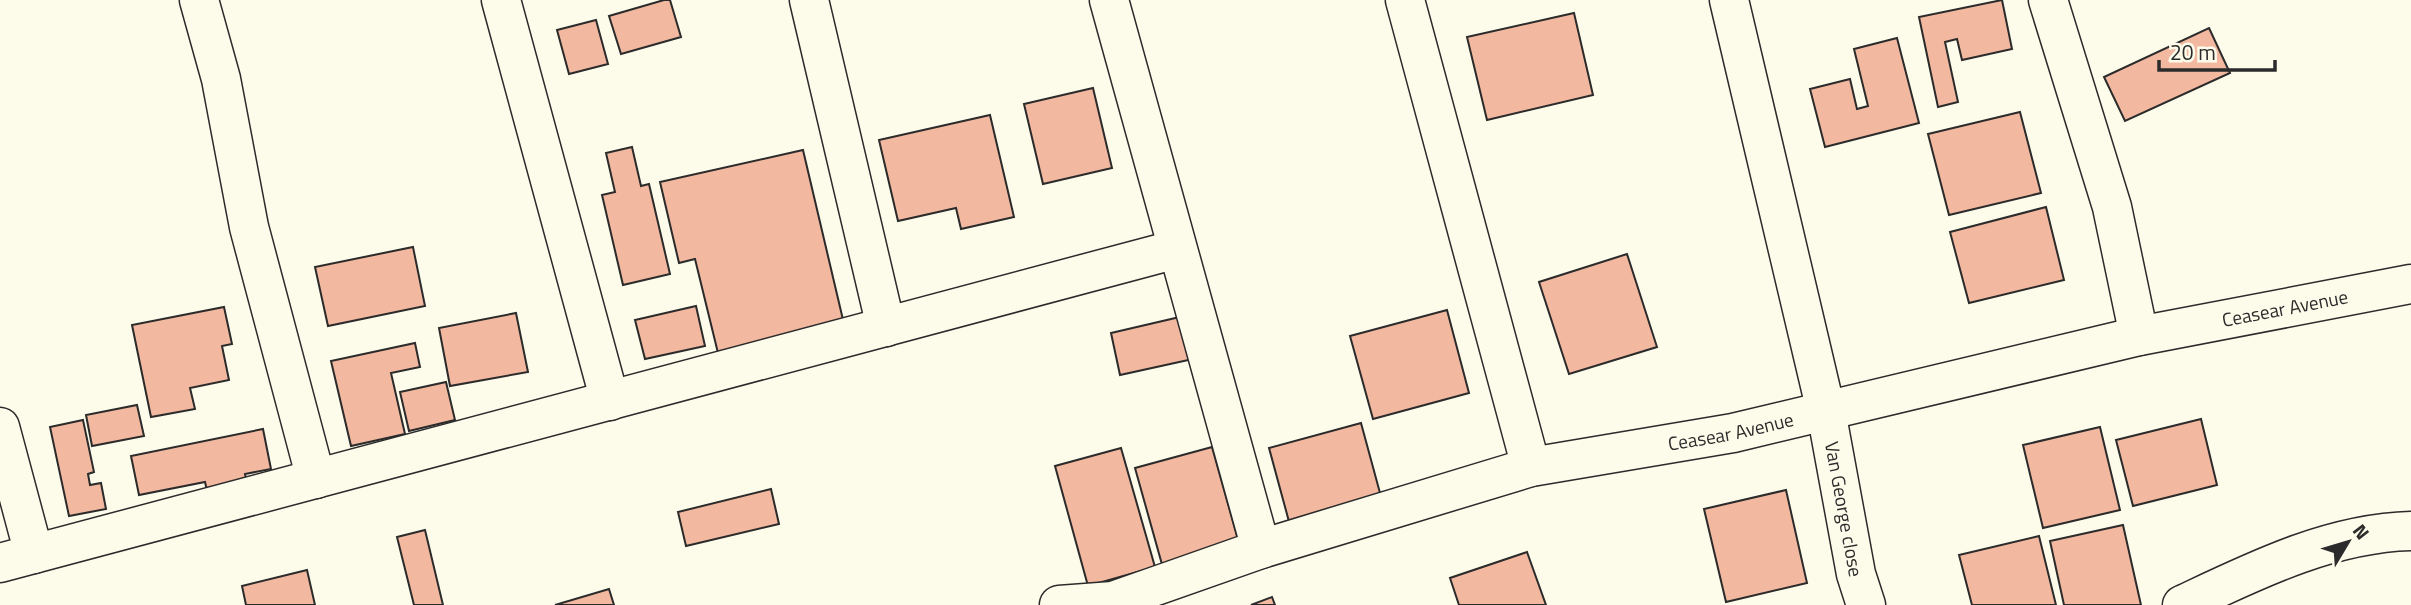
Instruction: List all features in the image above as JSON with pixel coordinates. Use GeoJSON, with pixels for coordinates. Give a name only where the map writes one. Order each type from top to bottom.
{"type":"FeatureCollection","features":[{"type":"Feature","properties":{"kind":"street"},"geometry":{"type":"LineString","coordinates":[[199,0],[221,79],[249,227],[316,479]]}},
{"type":"Feature","properties":{"kind":"street"},"geometry":{"type":"LineString","coordinates":[[501,0],[610,401]]}},
{"type":"Feature","properties":{"kind":"street"},"geometry":{"type":"LineString","coordinates":[[809,0],[886,327]]}},
{"type":"Feature","properties":{"kind":"street"},"geometry":{"type":"LineString","coordinates":[[1109,0],[1261,549]]}},
{"type":"Feature","properties":{"kind":"street"},"geometry":{"type":"LineString","coordinates":[[1405,0],[1531,467]]}},
{"type":"Feature","properties":{"kind":"street","name":"Van George close"},"geometry":{"type":"LineString","coordinates":[[1729,0],[1826,411],[1856,574],[1866,605]]}},
{"type":"Feature","properties":{"kind":"street"},"geometry":{"type":"LineString","coordinates":[[2048,0],[2112,207],[2139,336]]}},
{"type":"Feature","properties":{"kind":"street"},"geometry":{"type":"LineString","coordinates":[[0,427],[17,558],[1177,249]]}},
{"type":"Feature","properties":{"kind":"street","name":"Ceasear Avenue"},"geometry":{"type":"LineString","coordinates":[[1059,605],[1113,601],[1261,549],[1531,467],[1733,433],[2139,336],[2411,284]]}},
{"type":"Feature","properties":{"kind":"street"},"geometry":{"type":"LineString","coordinates":[[2182,605],[2333,541],[2411,531]]}},
{"type":"Feature","properties":{"kind":"building"},"geometry":{"type":"Polygon","coordinates":[[[670,0],[681,37],[621,54],[609,16],[670,0]]]}},
{"type":"Feature","properties":{"kind":"building"},"geometry":{"type":"Polygon","coordinates":[[[2002,0],[2012,49],[1962,60],[1957,39],[1945,42],[1958,102],[1938,107],[1919,17],[2002,0]]]}},
{"type":"Feature","properties":{"kind":"building"},"geometry":{"type":"Polygon","coordinates":[[[1574,13],[1593,95],[1487,120],[1467,37],[1574,13]]]}},
{"type":"Feature","properties":{"kind":"building"},"geometry":{"type":"Polygon","coordinates":[[[596,20],[608,64],[569,74],[557,30],[596,20]]]}},
{"type":"Feature","properties":{"kind":"building"},"geometry":{"type":"Polygon","coordinates":[[[2209,28],[2230,73],[2125,121],[2104,77],[2209,28]]]}},
{"type":"Feature","properties":{"kind":"building"},"geometry":{"type":"Polygon","coordinates":[[[1897,38],[1919,123],[1825,147],[1810,89],[1850,79],[1857,109],[1868,106],[1854,49],[1897,38]]]}},
{"type":"Feature","properties":{"kind":"building"},"geometry":{"type":"Polygon","coordinates":[[[1093,88],[1112,168],[1043,184],[1024,104],[1093,88]]]}},
{"type":"Feature","properties":{"kind":"building"},"geometry":{"type":"Polygon","coordinates":[[[2020,112],[2041,193],[1949,215],[1928,134],[2020,112]]]}},
{"type":"Feature","properties":{"kind":"building"},"geometry":{"type":"Polygon","coordinates":[[[990,115],[1014,217],[961,229],[956,208],[898,221],[879,140],[990,115]]]}},
{"type":"Feature","properties":{"kind":"building"},"geometry":{"type":"Polygon","coordinates":[[[632,147],[641,186],[649,184],[670,274],[623,285],[602,195],[615,192],[606,153],[632,147]]]}},
{"type":"Feature","properties":{"kind":"building"},"geometry":{"type":"Polygon","coordinates":[[[803,150],[844,324],[718,353],[695,259],[679,263],[660,182],[803,150]]]}},
{"type":"Feature","properties":{"kind":"building"},"geometry":{"type":"Polygon","coordinates":[[[2046,207],[2064,280],[1969,303],[1950,232],[2046,207]]]}},
{"type":"Feature","properties":{"kind":"building"},"geometry":{"type":"Polygon","coordinates":[[[413,247],[425,306],[328,326],[315,267],[413,247]]]}},
{"type":"Feature","properties":{"kind":"building"},"geometry":{"type":"Polygon","coordinates":[[[1627,254],[1657,347],[1569,374],[1539,282],[1627,254]]]}},
{"type":"Feature","properties":{"kind":"building"},"geometry":{"type":"Polygon","coordinates":[[[696,306],[705,346],[645,359],[635,320],[696,306]]]}},
{"type":"Feature","properties":{"kind":"building"},"geometry":{"type":"Polygon","coordinates":[[[224,307],[232,344],[222,346],[229,380],[190,388],[195,409],[151,417],[132,325],[224,307]]]}},
{"type":"Feature","properties":{"kind":"building"},"geometry":{"type":"Polygon","coordinates":[[[1447,310],[1469,393],[1373,419],[1350,336],[1447,310]]]}},
{"type":"Feature","properties":{"kind":"building"},"geometry":{"type":"Polygon","coordinates":[[[516,313],[528,372],[450,386],[439,328],[516,313]]]}},
{"type":"Feature","properties":{"kind":"building"},"geometry":{"type":"Polygon","coordinates":[[[1184,316],[1193,359],[1120,375],[1111,333],[1184,316]]]}},
{"type":"Feature","properties":{"kind":"building"},"geometry":{"type":"Polygon","coordinates":[[[415,343],[420,367],[391,373],[405,434],[351,446],[331,361],[415,343]]]}},
{"type":"Feature","properties":{"kind":"building"},"geometry":{"type":"Polygon","coordinates":[[[446,382],[455,420],[409,431],[400,392],[446,382]]]}},
{"type":"Feature","properties":{"kind":"building"},"geometry":{"type":"Polygon","coordinates":[[[137,405],[144,436],[92,446],[86,415],[137,405]]]}},
{"type":"Feature","properties":{"kind":"building"},"geometry":{"type":"Polygon","coordinates":[[[2201,419],[2217,485],[2133,506],[2116,440],[2201,419]]]}},
{"type":"Feature","properties":{"kind":"building"},"geometry":{"type":"Polygon","coordinates":[[[83,420],[94,472],[88,474],[90,485],[101,483],[106,509],[69,516],[50,427],[83,420]]]}},
{"type":"Feature","properties":{"kind":"building"},"geometry":{"type":"Polygon","coordinates":[[[1361,423],[1383,504],[1291,529],[1269,448],[1361,423]]]}},
{"type":"Feature","properties":{"kind":"building"},"geometry":{"type":"Polygon","coordinates":[[[2100,427],[2120,510],[2043,528],[2023,445],[2100,427]]]}},
{"type":"Feature","properties":{"kind":"building"},"geometry":{"type":"Polygon","coordinates":[[[263,429],[271,469],[245,474],[248,487],[208,495],[205,482],[139,495],[131,456],[263,429]]]}},
{"type":"Feature","properties":{"kind":"building"},"geometry":{"type":"Polygon","coordinates":[[[1212,447],[1240,547],[1163,568],[1135,468],[1212,447]]]}},
{"type":"Feature","properties":{"kind":"building"},"geometry":{"type":"Polygon","coordinates":[[[1121,448],[1155,567],[1088,586],[1055,466],[1121,448]]]}},
{"type":"Feature","properties":{"kind":"building"},"geometry":{"type":"Polygon","coordinates":[[[771,489],[779,524],[686,546],[678,512],[771,489]]]}},
{"type":"Feature","properties":{"kind":"building"},"geometry":{"type":"Polygon","coordinates":[[[1786,490],[1807,583],[1726,602],[1704,509],[1786,490]]]}},
{"type":"Feature","properties":{"kind":"building"},"geometry":{"type":"Polygon","coordinates":[[[2123,525],[2141,605],[2064,605],[2050,541],[2123,525]]]}},
{"type":"Feature","properties":{"kind":"building"},"geometry":{"type":"Polygon","coordinates":[[[425,530],[443,605],[414,605],[397,537],[425,530]]]}},
{"type":"Feature","properties":{"kind":"building"},"geometry":{"type":"Polygon","coordinates":[[[2039,536],[2056,605],[1972,605],[1959,555],[2039,536]]]}},
{"type":"Feature","properties":{"kind":"building"},"geometry":{"type":"Polygon","coordinates":[[[1527,552],[1546,605],[1459,605],[1450,578],[1527,552]]]}},
{"type":"Feature","properties":{"kind":"building"},"geometry":{"type":"Polygon","coordinates":[[[307,570],[315,605],[246,605],[242,586],[307,570]]]}},
{"type":"Feature","properties":{"kind":"building"},"geometry":{"type":"Polygon","coordinates":[[[609,589],[614,605],[555,605],[609,589]]]}},
{"type":"Feature","properties":{"kind":"building"},"geometry":{"type":"Polygon","coordinates":[[[1272,597],[1275,605],[1251,605],[1272,597]]]}}]}
